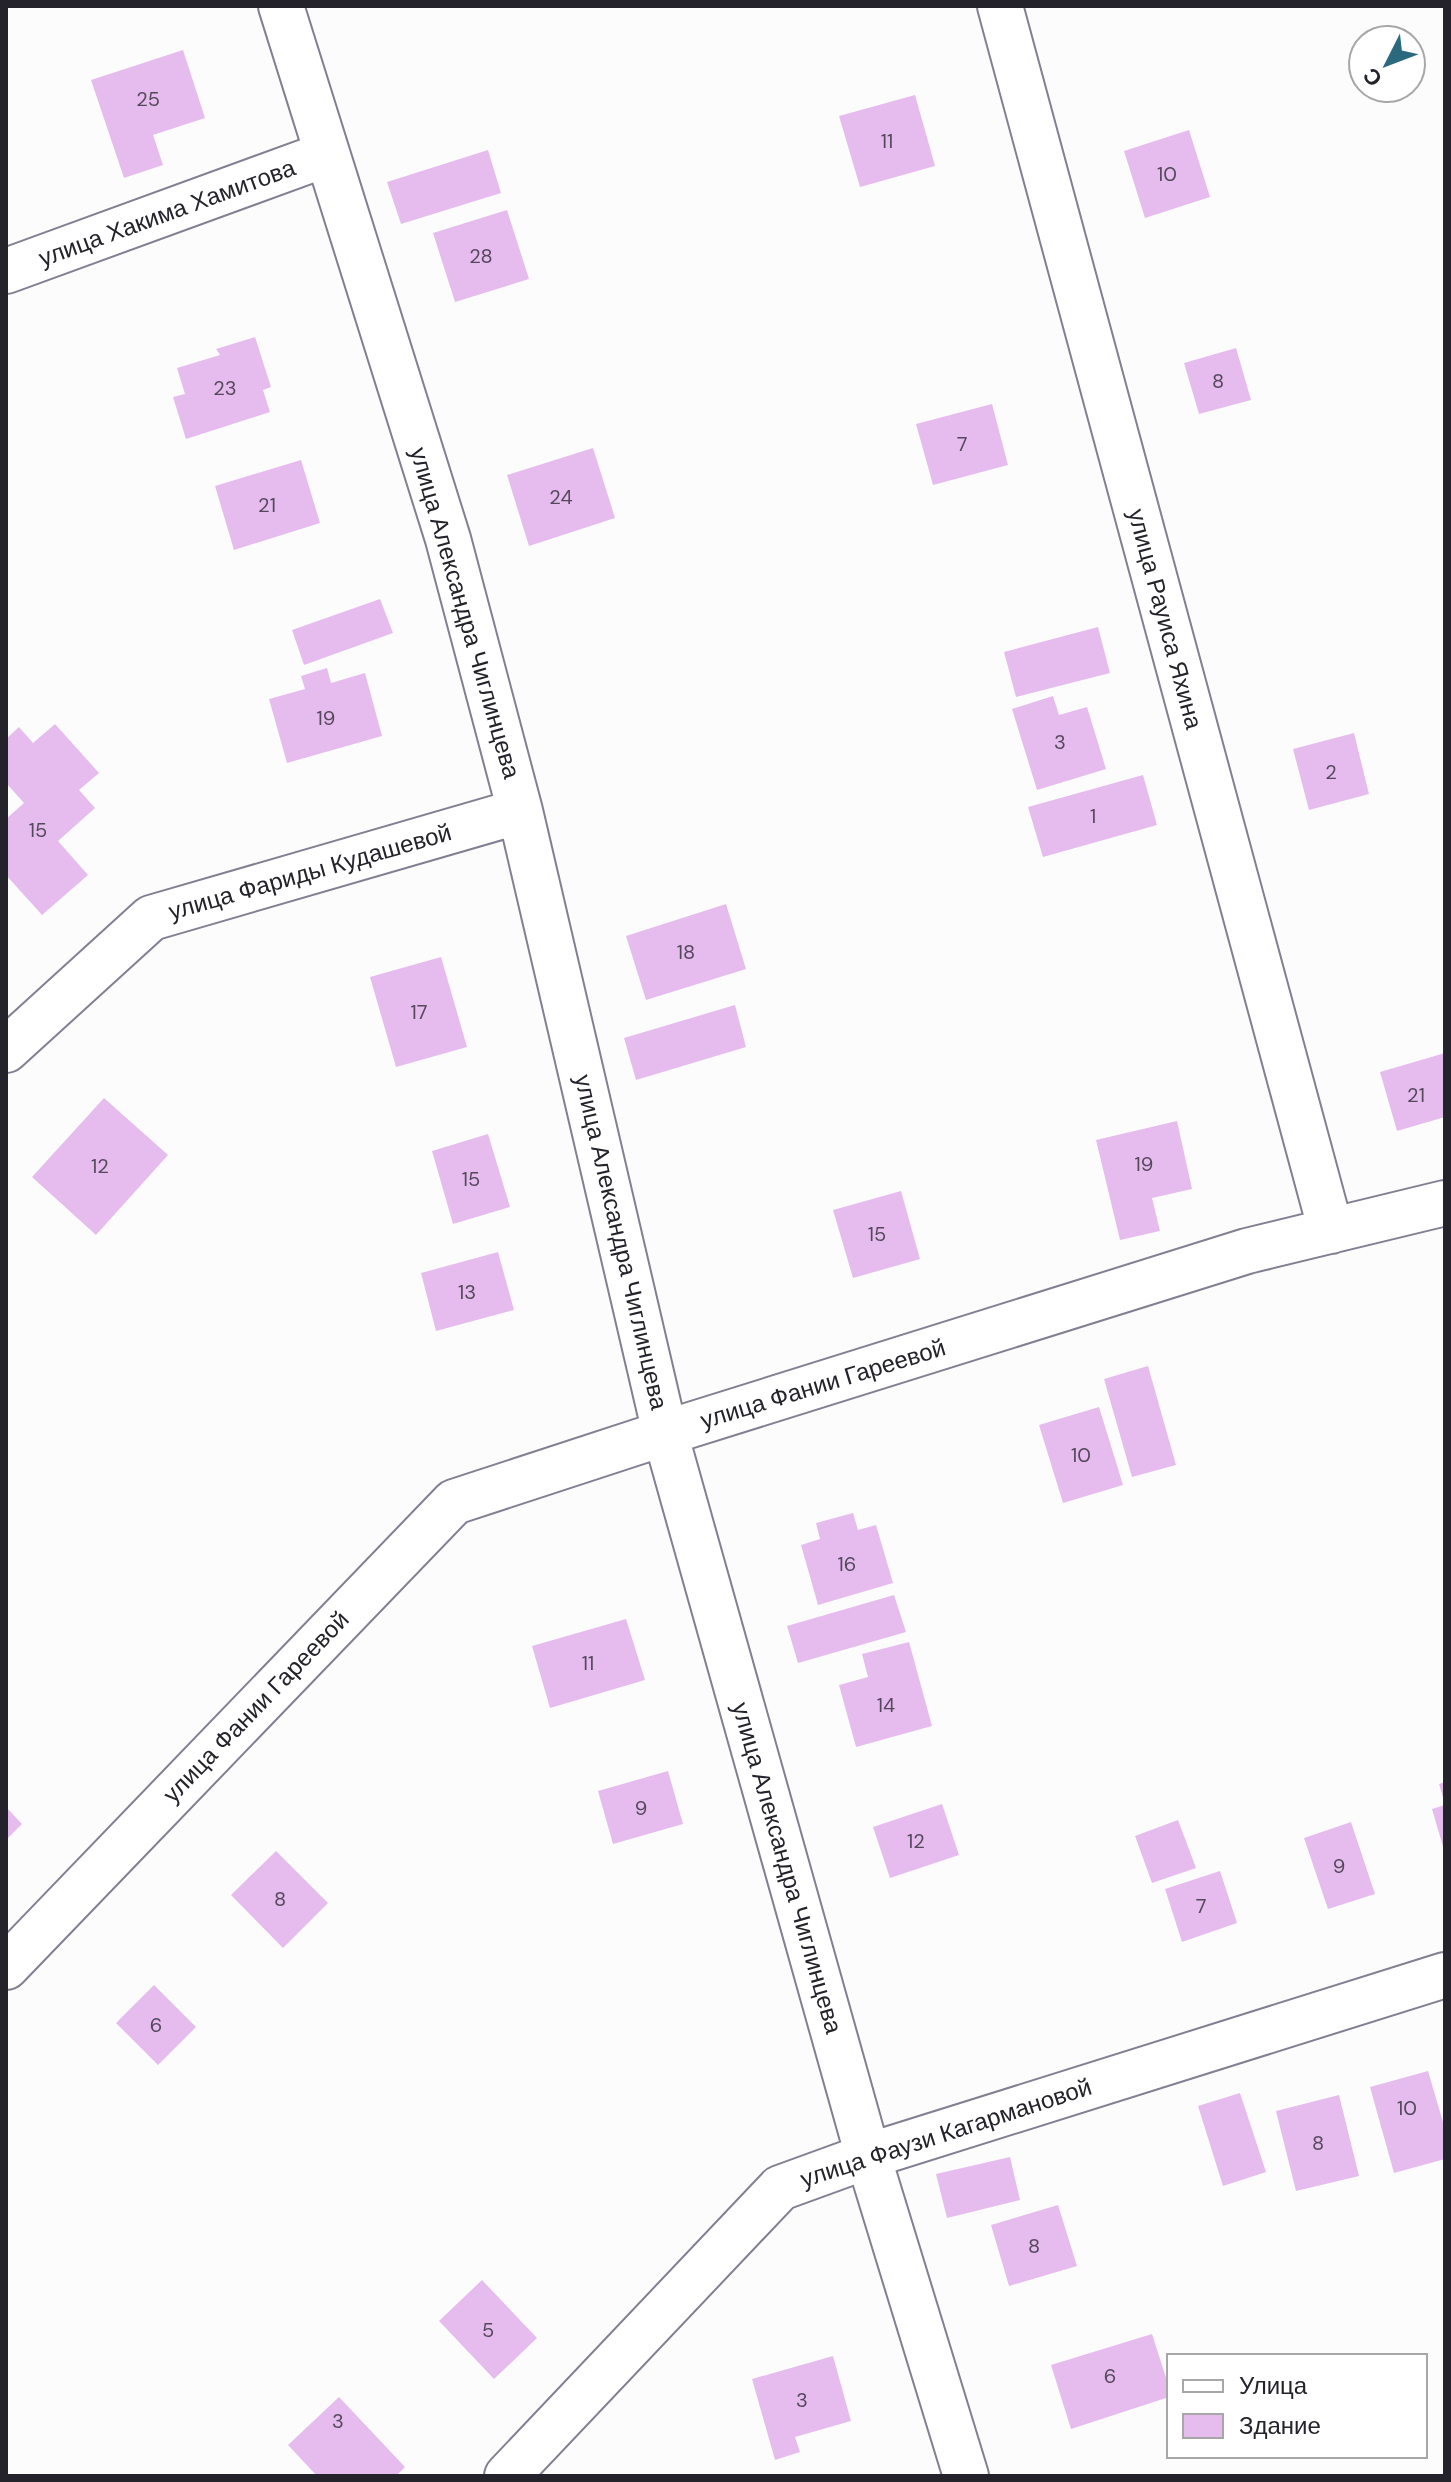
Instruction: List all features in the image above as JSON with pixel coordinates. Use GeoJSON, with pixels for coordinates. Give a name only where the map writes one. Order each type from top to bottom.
{"type":"FeatureCollection","features":[{"type":"Feature","properties":{"kind":"street","name":"улица Александра Чиглинцева"},"geometry":{"type":"LineString","coordinates":[[281,6],[448,539],[520,811],[665,1433],[868,2156],[966,2476]]}},
{"type":"Feature","properties":{"kind":"street","name":"улица Рауиса Яхина"},"geometry":{"type":"LineString","coordinates":[[1000,6],[1331,1231]]}},
{"type":"Feature","properties":{"kind":"street","name":"улица Хакима Хамитова"},"geometry":{"type":"LineString","coordinates":[[6,271],[327,154]]}},
{"type":"Feature","properties":{"kind":"street","name":"улица Фариды Кудашевой"},"geometry":{"type":"LineString","coordinates":[[6,1050],[151,918],[520,811]]}},
{"type":"Feature","properties":{"kind":"street","name":"улица Фании Гареевой"},"geometry":{"type":"LineString","coordinates":[[6,1967],[454,1502],[1247,1251],[1445,1203]]}},
{"type":"Feature","properties":{"kind":"street","name":"улица Фаузи Кагармановой"},"geometry":{"type":"LineString","coordinates":[[507,2476],[780,2188],[868,2156],[1445,1975]]}},
{"type":"Feature","properties":{"kind":"building"},"geometry":{"type":"Polygon","coordinates":[[[183,50],[205,118],[153,135],[163,165],[124,178],[91,80],[183,50]]]}},
{"type":"Feature","properties":{"kind":"building"},"geometry":{"type":"Polygon","coordinates":[[[915,95],[935,166],[860,187],[839,116],[915,95]]]}},
{"type":"Feature","properties":{"kind":"building"},"geometry":{"type":"Polygon","coordinates":[[[1189,130],[1210,197],[1145,218],[1124,151],[1189,130]]]}},
{"type":"Feature","properties":{"kind":"building"},"geometry":{"type":"Polygon","coordinates":[[[488,150],[501,193],[401,224],[387,182],[488,150]]]}},
{"type":"Feature","properties":{"kind":"building"},"geometry":{"type":"Polygon","coordinates":[[[507,210],[529,279],[455,302],[433,233],[507,210]]]}},
{"type":"Feature","properties":{"kind":"building"},"geometry":{"type":"Polygon","coordinates":[[[255,337],[271,387],[263,390],[270,412],[186,439],[173,397],[185,394],[177,368],[220,355],[216,349],[255,337]]]}},
{"type":"Feature","properties":{"kind":"building"},"geometry":{"type":"Polygon","coordinates":[[[1236,348],[1251,400],[1199,414],[1184,363],[1236,348]]]}},
{"type":"Feature","properties":{"kind":"building"},"geometry":{"type":"Polygon","coordinates":[[[992,404],[1008,465],[933,485],[916,424],[992,404]]]}},
{"type":"Feature","properties":{"kind":"building"},"geometry":{"type":"Polygon","coordinates":[[[593,448],[615,518],[529,546],[507,475],[593,448]]]}},
{"type":"Feature","properties":{"kind":"building"},"geometry":{"type":"Polygon","coordinates":[[[301,460],[320,523],[234,550],[215,486],[301,460]]]}},
{"type":"Feature","properties":{"kind":"building"},"geometry":{"type":"Polygon","coordinates":[[[380,599],[393,633],[304,665],[292,630],[380,599]]]}},
{"type":"Feature","properties":{"kind":"building"},"geometry":{"type":"Polygon","coordinates":[[[1098,627],[1110,673],[1016,697],[1004,652],[1098,627]]]}},
{"type":"Feature","properties":{"kind":"building"},"geometry":{"type":"Polygon","coordinates":[[[327,668],[331,683],[365,673],[382,736],[287,763],[269,699],[305,689],[301,676],[327,668]]]}},
{"type":"Feature","properties":{"kind":"building"},"geometry":{"type":"Polygon","coordinates":[[[1053,696],[1059,715],[1087,707],[1106,769],[1037,790],[1012,709],[1053,696]]]}},
{"type":"Feature","properties":{"kind":"building"},"geometry":{"type":"Polygon","coordinates":[[[55,724],[99,773],[79,790],[95,808],[58,841],[88,875],[42,915],[6,875],[6,819],[24,803],[6,783],[6,739],[19,727],[33,743],[55,724]]]}},
{"type":"Feature","properties":{"kind":"building"},"geometry":{"type":"Polygon","coordinates":[[[1354,733],[1369,794],[1309,810],[1293,749],[1354,733]]]}},
{"type":"Feature","properties":{"kind":"building"},"geometry":{"type":"Polygon","coordinates":[[[1143,775],[1157,825],[1043,857],[1028,807],[1143,775]]]}},
{"type":"Feature","properties":{"kind":"building"},"geometry":{"type":"Polygon","coordinates":[[[726,904],[746,969],[646,1000],[626,936],[726,904]]]}},
{"type":"Feature","properties":{"kind":"building"},"geometry":{"type":"Polygon","coordinates":[[[441,957],[467,1047],[396,1067],[370,977],[441,957]]]}},
{"type":"Feature","properties":{"kind":"building"},"geometry":{"type":"Polygon","coordinates":[[[735,1005],[746,1047],[636,1080],[624,1038],[735,1005]]]}},
{"type":"Feature","properties":{"kind":"building"},"geometry":{"type":"Polygon","coordinates":[[[1445,1053],[1445,1117],[1397,1131],[1380,1072],[1445,1053]]]}},
{"type":"Feature","properties":{"kind":"building"},"geometry":{"type":"Polygon","coordinates":[[[104,1098],[168,1155],[96,1235],[32,1177],[104,1098]]]}},
{"type":"Feature","properties":{"kind":"building"},"geometry":{"type":"Polygon","coordinates":[[[1177,1121],[1192,1189],[1152,1198],[1160,1231],[1120,1240],[1096,1140],[1177,1121]]]}},
{"type":"Feature","properties":{"kind":"building"},"geometry":{"type":"Polygon","coordinates":[[[488,1134],[510,1207],[453,1224],[432,1151],[488,1134]]]}},
{"type":"Feature","properties":{"kind":"building"},"geometry":{"type":"Polygon","coordinates":[[[901,1191],[920,1259],[853,1278],[833,1210],[901,1191]]]}},
{"type":"Feature","properties":{"kind":"building"},"geometry":{"type":"Polygon","coordinates":[[[498,1252],[514,1310],[436,1331],[421,1273],[498,1252]]]}},
{"type":"Feature","properties":{"kind":"building"},"geometry":{"type":"Polygon","coordinates":[[[1148,1366],[1176,1465],[1132,1477],[1104,1379],[1148,1366]]]}},
{"type":"Feature","properties":{"kind":"building"},"geometry":{"type":"Polygon","coordinates":[[[1099,1407],[1123,1485],[1063,1503],[1039,1425],[1099,1407]]]}},
{"type":"Feature","properties":{"kind":"building"},"geometry":{"type":"Polygon","coordinates":[[[853,1513],[858,1530],[876,1525],[893,1583],[818,1605],[801,1545],[820,1539],[816,1523],[853,1513]]]}},
{"type":"Feature","properties":{"kind":"building"},"geometry":{"type":"Polygon","coordinates":[[[894,1595],[906,1632],[798,1663],[787,1626],[894,1595]]]}},
{"type":"Feature","properties":{"kind":"building"},"geometry":{"type":"Polygon","coordinates":[[[626,1619],[645,1680],[550,1708],[532,1646],[626,1619]]]}},
{"type":"Feature","properties":{"kind":"building"},"geometry":{"type":"Polygon","coordinates":[[[909,1642],[932,1726],[856,1747],[839,1685],[868,1677],[862,1654],[909,1642]]]}},
{"type":"Feature","properties":{"kind":"building"},"geometry":{"type":"Polygon","coordinates":[[[668,1771],[683,1824],[613,1844],[598,1791],[668,1771]]]}},
{"type":"Feature","properties":{"kind":"building"},"geometry":{"type":"Polygon","coordinates":[[[1445,1782],[1445,1801],[1444,1801],[1439,1784],[1445,1782]]]}},
{"type":"Feature","properties":{"kind":"building"},"geometry":{"type":"Polygon","coordinates":[[[942,1804],[959,1855],[890,1878],[873,1827],[942,1804]]]}},
{"type":"Feature","properties":{"kind":"building"},"geometry":{"type":"Polygon","coordinates":[[[1445,1805],[1445,1850],[1444,1850],[1432,1809],[1445,1805]]]}},
{"type":"Feature","properties":{"kind":"building"},"geometry":{"type":"Polygon","coordinates":[[[6,1807],[22,1824],[6,1840],[6,1807]]]}},
{"type":"Feature","properties":{"kind":"building"},"geometry":{"type":"Polygon","coordinates":[[[1178,1820],[1196,1868],[1152,1883],[1135,1836],[1178,1820]]]}},
{"type":"Feature","properties":{"kind":"building"},"geometry":{"type":"Polygon","coordinates":[[[1351,1822],[1375,1894],[1328,1909],[1304,1838],[1351,1822]]]}},
{"type":"Feature","properties":{"kind":"building"},"geometry":{"type":"Polygon","coordinates":[[[276,1851],[328,1903],[283,1948],[231,1895],[276,1851]]]}},
{"type":"Feature","properties":{"kind":"building"},"geometry":{"type":"Polygon","coordinates":[[[1220,1871],[1237,1923],[1182,1942],[1165,1889],[1220,1871]]]}},
{"type":"Feature","properties":{"kind":"building"},"geometry":{"type":"Polygon","coordinates":[[[154,1985],[196,2027],[158,2065],[116,2023],[154,1985]]]}},
{"type":"Feature","properties":{"kind":"building"},"geometry":{"type":"Polygon","coordinates":[[[1428,2071],[1445,2129],[1445,2159],[1394,2173],[1370,2087],[1428,2071]]]}},
{"type":"Feature","properties":{"kind":"building"},"geometry":{"type":"Polygon","coordinates":[[[1240,2093],[1266,2172],[1223,2186],[1198,2106],[1240,2093]]]}},
{"type":"Feature","properties":{"kind":"building"},"geometry":{"type":"Polygon","coordinates":[[[1339,2095],[1359,2176],[1296,2191],[1276,2111],[1339,2095]]]}},
{"type":"Feature","properties":{"kind":"building"},"geometry":{"type":"Polygon","coordinates":[[[1010,2157],[1020,2200],[947,2218],[936,2174],[1010,2157]]]}},
{"type":"Feature","properties":{"kind":"building"},"geometry":{"type":"Polygon","coordinates":[[[1058,2205],[1077,2266],[1009,2286],[991,2225],[1058,2205]]]}},
{"type":"Feature","properties":{"kind":"building"},"geometry":{"type":"Polygon","coordinates":[[[482,2280],[537,2338],[494,2379],[439,2321],[482,2280]]]}},
{"type":"Feature","properties":{"kind":"building"},"geometry":{"type":"Polygon","coordinates":[[[1152,2334],[1167,2381],[1167,2398],[1071,2429],[1051,2365],[1152,2334]]]}},
{"type":"Feature","properties":{"kind":"building"},"geometry":{"type":"Polygon","coordinates":[[[833,2356],[851,2421],[795,2437],[800,2452],[775,2460],[752,2379],[833,2356]]]}},
{"type":"Feature","properties":{"kind":"building"},"geometry":{"type":"Polygon","coordinates":[[[339,2397],[405,2467],[396,2476],[317,2476],[288,2445],[339,2397]]]}}]}
